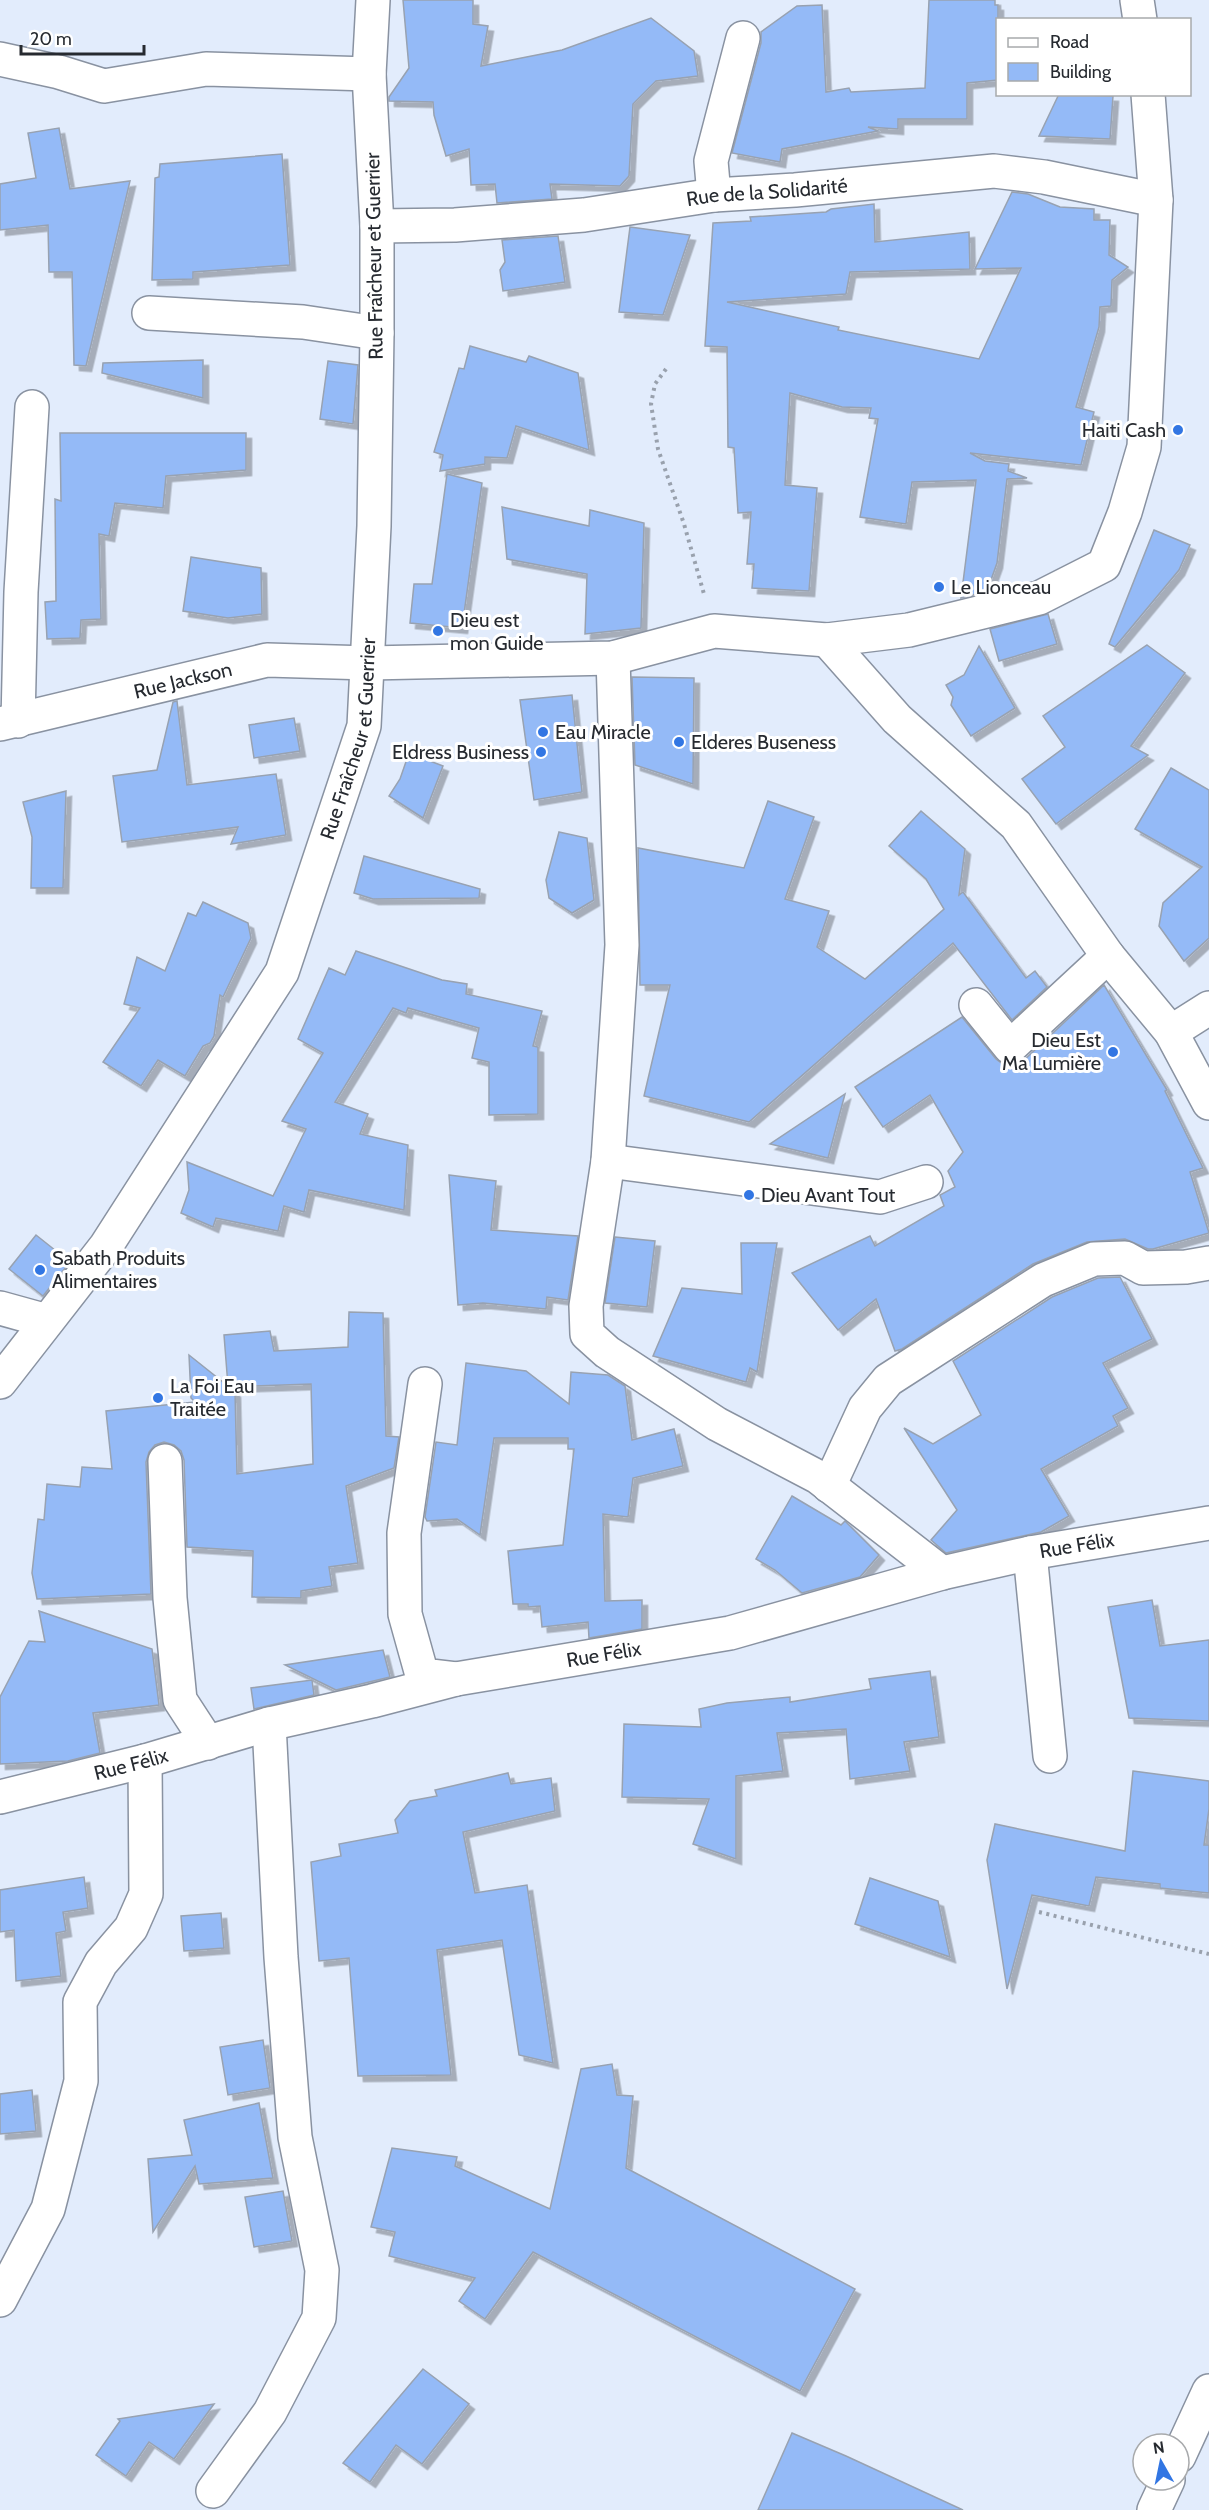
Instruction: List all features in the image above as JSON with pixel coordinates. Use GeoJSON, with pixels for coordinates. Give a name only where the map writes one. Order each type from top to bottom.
{"type":"FeatureCollection","features":[{"type":"Feature","properties":{"kind":"street","name":"Rue Fraîcheur et Guerrier"},"geometry":{"type":"LineString","coordinates":[[0,1382],[106,1246],[282,972],[364,726],[369,663],[374,526],[377,333],[377,226],[369,74],[373,0]]}},
{"type":"Feature","properties":{"kind":"street"},"geometry":{"type":"LineString","coordinates":[[1137,0],[1140,18]]}},
{"type":"Feature","properties":{"kind":"street"},"geometry":{"type":"LineString","coordinates":[[714,195],[711,161],[743,38]]}},
{"type":"Feature","properties":{"kind":"street"},"geometry":{"type":"LineString","coordinates":[[0,59],[58,72],[104,86],[206,69],[369,74]]}},
{"type":"Feature","properties":{"kind":"street","name":"Rue Jackson"},"geometry":{"type":"LineString","coordinates":[[9,722],[267,660],[369,663],[613,658],[714,631],[827,640],[909,630],[1039,598],[1104,565],[1125,512],[1144,447],[1156,200],[1148,96]]}},
{"type":"Feature","properties":{"kind":"street","name":"Rue de la Solidarité"},"geometry":{"type":"LineString","coordinates":[[377,226],[455,225],[584,215],[714,195],[994,171],[1044,177],[1156,200]]}},
{"type":"Feature","properties":{"kind":"street"},"geometry":{"type":"LineString","coordinates":[[150,313],[303,322],[377,333]]}},
{"type":"Feature","properties":{"kind":"street"},"geometry":{"type":"LineString","coordinates":[[9,722],[21,592],[32,407]]}},
{"type":"Feature","properties":{"kind":"street"},"geometry":{"type":"LineString","coordinates":[[827,640],[897,719],[1016,825],[1108,956],[1171,1032],[1209,1102]]}},
{"type":"Feature","properties":{"kind":"street"},"geometry":{"type":"LineString","coordinates":[[613,658],[622,945],[608,1161],[585,1306],[587,1334],[607,1352],[717,1424],[818,1477],[942,1573]]}},
{"type":"Feature","properties":{"kind":"street"},"geometry":{"type":"LineString","coordinates":[[976,1005],[1010,1047],[1108,956]]}},
{"type":"Feature","properties":{"kind":"street"},"geometry":{"type":"LineString","coordinates":[[1171,1032],[1209,1008]]}},
{"type":"Feature","properties":{"kind":"street"},"geometry":{"type":"LineString","coordinates":[[608,1161],[880,1197],[926,1182]]}},
{"type":"Feature","properties":{"kind":"street"},"geometry":{"type":"LineString","coordinates":[[829,1486],[865,1408],[888,1380],[1043,1280],[1094,1259],[1125,1258],[1143,1268],[1186,1267],[1209,1263]]}},
{"type":"Feature","properties":{"kind":"street"},"geometry":{"type":"LineString","coordinates":[[0,1308],[47,1321]]}},
{"type":"Feature","properties":{"kind":"street"},"geometry":{"type":"LineString","coordinates":[[426,1384],[404,1533],[405,1614],[422,1675],[456,1679]]}},
{"type":"Feature","properties":{"kind":"street"},"geometry":{"type":"LineString","coordinates":[[165,1461],[170,1598],[180,1700],[208,1743]]}},
{"type":"Feature","properties":{"kind":"street","name":"Rue Félix"},"geometry":{"type":"LineString","coordinates":[[0,1797],[145,1761],[269,1724],[456,1679],[730,1633],[942,1573],[1030,1553],[1209,1523]]}},
{"type":"Feature","properties":{"kind":"street"},"geometry":{"type":"LineString","coordinates":[[1030,1553],[1050,1756]]}},
{"type":"Feature","properties":{"kind":"street"},"geometry":{"type":"LineString","coordinates":[[213,2491],[270,2412],[318,2318],[322,2270],[295,2137],[281,1957],[269,1724]]}},
{"type":"Feature","properties":{"kind":"street"},"geometry":{"type":"LineString","coordinates":[[0,2300],[48,2209],[81,2081],[80,2002],[101,1963],[131,1928],[146,1894],[145,1761]]}},
{"type":"Feature","properties":{"kind":"street"},"geometry":{"type":"LineString","coordinates":[[1190,2432],[1209,2391]]}},
{"type":"Feature","properties":{"kind":"street"},"geometry":{"type":"LineString","coordinates":[[1154,2510],[1162,2492]]}},
{"type":"Feature","properties":{"kind":"path"},"geometry":{"type":"LineString","coordinates":[[666,369],[655,384],[651,404],[658,449],[684,525],[714,631]]}},
{"type":"Feature","properties":{"kind":"path"},"geometry":{"type":"LineString","coordinates":[[1039,1912],[1209,1954]]}},
{"type":"Feature","properties":{"kind":"building"},"geometry":{"type":"Polygon","coordinates":[[[403,0],[473,0],[473,24],[488,26],[481,66],[562,50],[651,18],[694,51],[698,76],[656,81],[633,104],[629,176],[620,186],[550,184],[552,199],[497,203],[495,184],[471,185],[469,149],[446,156],[434,115],[433,102],[389,101],[389,97],[409,68],[403,0]]]}},
{"type":"Feature","properties":{"kind":"building"},"geometry":{"type":"Polygon","coordinates":[[[929,0],[995,0],[995,5],[998,5],[996,80],[967,83],[967,119],[898,119],[898,129],[868,127],[878,131],[782,149],[780,162],[732,153],[761,43],[761,32],[797,6],[822,5],[826,92],[849,88],[851,92],[925,88],[929,0]]]}},
{"type":"Feature","properties":{"kind":"building"},"geometry":{"type":"Polygon","coordinates":[[[1058,96],[1113,96],[1110,139],[1039,136],[1058,96]]]}},
{"type":"Feature","properties":{"kind":"building"},"geometry":{"type":"Polygon","coordinates":[[[59,128],[70,189],[130,181],[86,366],[74,365],[72,272],[49,272],[48,225],[0,230],[0,184],[36,178],[28,133],[59,128]]]}},
{"type":"Feature","properties":{"kind":"building"},"geometry":{"type":"Polygon","coordinates":[[[282,154],[290,265],[193,272],[193,279],[152,280],[155,178],[159,177],[160,164],[282,154]]]}},
{"type":"Feature","properties":{"kind":"building"},"geometry":{"type":"Polygon","coordinates":[[[1012,192],[1028,194],[1060,207],[1094,209],[1094,220],[1110,220],[1109,255],[1128,267],[1112,280],[1111,306],[1100,307],[1099,327],[1076,407],[1094,412],[1081,465],[970,453],[985,461],[1009,464],[1008,471],[1027,478],[1007,479],[997,563],[987,591],[961,598],[976,480],[912,482],[906,524],[860,517],[878,419],[869,418],[871,408],[842,407],[790,393],[785,485],[817,488],[809,591],[752,588],[754,564],[747,564],[751,512],[738,513],[734,448],[728,447],[727,347],[705,346],[713,223],[751,221],[750,217],[826,212],[831,209],[874,204],[875,242],[969,232],[970,269],[850,272],[846,294],[727,302],[839,327],[838,330],[979,359],[1021,268],[975,269],[1012,192]]]}},
{"type":"Feature","properties":{"kind":"building"},"geometry":{"type":"Polygon","coordinates":[[[630,227],[690,235],[663,315],[619,312],[630,227]]]}},
{"type":"Feature","properties":{"kind":"building"},"geometry":{"type":"Polygon","coordinates":[[[558,236],[565,282],[503,291],[500,270],[505,262],[502,240],[558,236]]]}},
{"type":"Feature","properties":{"kind":"building"},"geometry":{"type":"Polygon","coordinates":[[[470,346],[526,362],[529,356],[578,373],[589,450],[516,426],[507,458],[485,457],[485,464],[440,471],[443,455],[434,452],[459,368],[464,369],[470,346]]]}},
{"type":"Feature","properties":{"kind":"building"},"geometry":{"type":"Polygon","coordinates":[[[203,360],[203,398],[102,373],[103,363],[203,360]]]}},
{"type":"Feature","properties":{"kind":"building"},"geometry":{"type":"Polygon","coordinates":[[[328,361],[358,365],[353,424],[320,419],[328,361]]]}},
{"type":"Feature","properties":{"kind":"building"},"geometry":{"type":"Polygon","coordinates":[[[60,433],[246,433],[246,470],[166,476],[163,508],[115,503],[109,536],[99,534],[101,619],[81,620],[80,638],[47,639],[45,602],[56,601],[55,499],[61,501],[60,433]]]}},
{"type":"Feature","properties":{"kind":"building"},"geometry":{"type":"Polygon","coordinates":[[[447,474],[482,483],[462,628],[410,623],[414,584],[432,584],[447,474]]]}},
{"type":"Feature","properties":{"kind":"building"},"geometry":{"type":"Polygon","coordinates":[[[502,507],[589,526],[590,510],[644,523],[641,628],[585,634],[587,574],[507,559],[502,507]]]}},
{"type":"Feature","properties":{"kind":"building"},"geometry":{"type":"Polygon","coordinates":[[[1154,530],[1190,545],[1179,570],[1115,647],[1109,644],[1154,530]]]}},
{"type":"Feature","properties":{"kind":"building"},"geometry":{"type":"Polygon","coordinates":[[[191,557],[261,568],[262,614],[228,618],[183,611],[191,557]]]}},
{"type":"Feature","properties":{"kind":"building"},"geometry":{"type":"Polygon","coordinates":[[[1048,614],[1057,644],[999,661],[990,629],[1048,614]]]}},
{"type":"Feature","properties":{"kind":"building"},"geometry":{"type":"Polygon","coordinates":[[[1147,645],[1185,673],[1131,746],[1148,755],[1056,824],[1022,779],[1065,747],[1043,716],[1147,645]]]}},
{"type":"Feature","properties":{"kind":"building"},"geometry":{"type":"Polygon","coordinates":[[[979,646],[1015,708],[971,736],[951,705],[953,697],[946,685],[964,675],[979,646]]]}},
{"type":"Feature","properties":{"kind":"building"},"geometry":{"type":"Polygon","coordinates":[[[632,677],[694,678],[693,784],[635,765],[632,677]]]}},
{"type":"Feature","properties":{"kind":"building"},"geometry":{"type":"Polygon","coordinates":[[[572,695],[582,792],[534,800],[520,700],[572,695]]]}},
{"type":"Feature","properties":{"kind":"building"},"geometry":{"type":"Polygon","coordinates":[[[177,701],[187,785],[276,774],[286,835],[231,844],[238,827],[122,842],[113,776],[157,770],[173,702],[177,701]]]}},
{"type":"Feature","properties":{"kind":"building"},"geometry":{"type":"Polygon","coordinates":[[[294,718],[300,751],[254,758],[249,725],[294,718]]]}},
{"type":"Feature","properties":{"kind":"building"},"geometry":{"type":"Polygon","coordinates":[[[409,753],[443,766],[423,818],[389,796],[400,779],[409,753]]]}},
{"type":"Feature","properties":{"kind":"building"},"geometry":{"type":"Polygon","coordinates":[[[1171,768],[1209,790],[1209,938],[1184,961],[1159,926],[1163,903],[1202,867],[1135,829],[1171,768]]]}},
{"type":"Feature","properties":{"kind":"building"},"geometry":{"type":"Polygon","coordinates":[[[66,791],[63,888],[31,888],[32,837],[23,802],[66,791]]]}},
{"type":"Feature","properties":{"kind":"building"},"geometry":{"type":"Polygon","coordinates":[[[768,801],[814,817],[785,899],[829,911],[817,947],[865,979],[944,909],[926,879],[889,846],[921,811],[965,849],[959,895],[963,892],[1026,978],[1035,971],[1047,987],[1012,1020],[953,943],[749,1122],[644,1096],[670,985],[640,985],[638,848],[744,868],[768,801]]]}},
{"type":"Feature","properties":{"kind":"building"},"geometry":{"type":"Polygon","coordinates":[[[559,832],[587,838],[594,900],[572,913],[549,898],[546,880],[559,832]]]}},
{"type":"Feature","properties":{"kind":"building"},"geometry":{"type":"Polygon","coordinates":[[[364,856],[480,889],[479,898],[373,899],[354,893],[364,856]]]}},
{"type":"Feature","properties":{"kind":"building"},"geometry":{"type":"Polygon","coordinates":[[[203,902],[248,923],[251,938],[223,997],[220,995],[214,1036],[210,1043],[203,1046],[185,1076],[158,1060],[141,1086],[103,1062],[140,1008],[124,1004],[137,957],[165,971],[188,913],[196,916],[203,902]]]}},
{"type":"Feature","properties":{"kind":"building"},"geometry":{"type":"Polygon","coordinates":[[[356,951],[442,980],[467,984],[466,994],[542,1011],[533,1046],[538,1047],[538,1114],[489,1115],[489,1062],[472,1058],[479,1028],[408,1008],[406,1013],[393,1008],[335,1102],[368,1114],[360,1134],[408,1145],[404,1210],[309,1190],[304,1212],[284,1206],[278,1231],[216,1218],[213,1227],[181,1213],[189,1190],[187,1162],[273,1196],[306,1129],[282,1121],[323,1053],[298,1039],[329,968],[345,975],[356,951]]]}},
{"type":"Feature","properties":{"kind":"building"},"geometry":{"type":"Polygon","coordinates":[[[1104,985],[1167,1090],[1165,1091],[1203,1168],[1190,1172],[1209,1233],[1153,1249],[1125,1239],[1087,1242],[1033,1264],[902,1349],[895,1351],[876,1299],[838,1330],[792,1273],[870,1236],[875,1246],[944,1206],[940,1195],[955,1187],[948,1171],[963,1152],[930,1095],[883,1127],[855,1087],[962,1017],[996,1059],[1004,1065],[1014,1065],[1023,1061],[1104,985]]]}},
{"type":"Feature","properties":{"kind":"building"},"geometry":{"type":"Polygon","coordinates":[[[845,1094],[828,1158],[770,1144],[845,1094]]]}},
{"type":"Feature","properties":{"kind":"building"},"geometry":{"type":"Polygon","coordinates":[[[449,1175],[496,1181],[491,1230],[578,1236],[568,1300],[547,1297],[546,1309],[483,1303],[458,1305],[449,1175]]]}},
{"type":"Feature","properties":{"kind":"building"},"geometry":{"type":"Polygon","coordinates":[[[36,1235],[70,1262],[43,1296],[9,1269],[36,1235]]]}},
{"type":"Feature","properties":{"kind":"building"},"geometry":{"type":"Polygon","coordinates":[[[615,1237],[655,1241],[647,1307],[605,1303],[615,1237]]]}},
{"type":"Feature","properties":{"kind":"building"},"geometry":{"type":"Polygon","coordinates":[[[741,1243],[777,1243],[757,1372],[750,1368],[746,1382],[653,1356],[682,1288],[742,1294],[741,1243]]]}},
{"type":"Feature","properties":{"kind":"building"},"geometry":{"type":"Polygon","coordinates":[[[1120,1277],[1152,1339],[1103,1363],[1128,1408],[1113,1416],[1118,1426],[1041,1469],[1069,1516],[1041,1532],[946,1553],[931,1540],[957,1510],[904,1428],[933,1444],[981,1415],[953,1361],[1052,1297],[1098,1278],[1120,1277]]]}},
{"type":"Feature","properties":{"kind":"building"},"geometry":{"type":"Polygon","coordinates":[[[349,1312],[383,1313],[386,1436],[399,1437],[394,1468],[346,1486],[358,1563],[329,1567],[332,1586],[301,1591],[301,1598],[252,1597],[253,1551],[187,1547],[184,1460],[181,1451],[174,1445],[164,1442],[155,1445],[149,1452],[146,1462],[151,1594],[37,1599],[32,1573],[38,1519],[44,1520],[47,1484],[80,1487],[82,1467],[112,1469],[106,1411],[195,1402],[191,1398],[189,1355],[228,1386],[224,1335],[270,1331],[274,1351],[348,1347],[349,1312]],[[311,1384],[230,1387],[235,1392],[237,1474],[313,1464],[311,1384]]]}},
{"type":"Feature","properties":{"kind":"building"},"geometry":{"type":"Polygon","coordinates":[[[466,1363],[526,1371],[569,1404],[571,1372],[608,1375],[625,1386],[632,1440],[674,1429],[683,1466],[633,1478],[628,1517],[603,1514],[605,1601],[642,1600],[642,1629],[589,1638],[588,1622],[542,1627],[540,1606],[528,1607],[528,1604],[513,1604],[508,1551],[563,1545],[574,1449],[568,1449],[568,1438],[494,1438],[480,1535],[457,1519],[427,1521],[425,1517],[436,1442],[457,1445],[466,1363]]]}},
{"type":"Feature","properties":{"kind":"building"},"geometry":{"type":"Polygon","coordinates":[[[792,1496],[841,1525],[845,1521],[879,1555],[860,1577],[802,1593],[775,1570],[756,1559],[792,1496]]]}},
{"type":"Feature","properties":{"kind":"building"},"geometry":{"type":"Polygon","coordinates":[[[1152,1600],[1160,1646],[1209,1640],[1209,1721],[1129,1718],[1108,1607],[1152,1600]]]}},
{"type":"Feature","properties":{"kind":"building"},"geometry":{"type":"Polygon","coordinates":[[[39,1611],[152,1649],[159,1705],[93,1713],[100,1753],[68,1761],[0,1764],[0,1697],[29,1641],[45,1642],[39,1611]]]}},
{"type":"Feature","properties":{"kind":"building"},"geometry":{"type":"Polygon","coordinates":[[[383,1650],[390,1677],[336,1690],[285,1665],[383,1650]]]}},
{"type":"Feature","properties":{"kind":"building"},"geometry":{"type":"Polygon","coordinates":[[[930,1671],[939,1737],[904,1742],[910,1771],[850,1779],[846,1729],[777,1733],[783,1771],[736,1776],[736,1859],[693,1844],[709,1799],[622,1797],[624,1724],[701,1727],[699,1709],[727,1703],[790,1697],[790,1702],[871,1689],[869,1679],[930,1671]]]}},
{"type":"Feature","properties":{"kind":"building"},"geometry":{"type":"Polygon","coordinates":[[[312,1680],[314,1695],[254,1709],[251,1688],[312,1680]]]}},
{"type":"Feature","properties":{"kind":"building"},"geometry":{"type":"Polygon","coordinates":[[[1133,1771],[1209,1781],[1209,1809],[1204,1845],[1209,1845],[1209,1893],[1160,1888],[1160,1884],[1096,1877],[1089,1906],[1032,1895],[1007,1989],[987,1860],[995,1824],[1125,1851],[1133,1771]]]}},
{"type":"Feature","properties":{"kind":"building"},"geometry":{"type":"Polygon","coordinates":[[[508,1773],[511,1784],[551,1778],[555,1811],[463,1832],[475,1893],[527,1885],[553,2063],[519,2055],[502,1940],[437,1950],[451,2075],[358,2076],[349,1958],[319,1961],[311,1862],[341,1856],[339,1844],[398,1833],[395,1820],[410,1801],[437,1796],[435,1790],[508,1773]]]}},
{"type":"Feature","properties":{"kind":"building"},"geometry":{"type":"Polygon","coordinates":[[[84,1877],[88,1908],[63,1912],[66,1931],[56,1933],[61,1976],[16,1981],[14,1930],[0,1932],[0,1890],[84,1877]]]}},
{"type":"Feature","properties":{"kind":"building"},"geometry":{"type":"Polygon","coordinates":[[[870,1878],[938,1901],[950,1957],[855,1924],[870,1878]]]}},
{"type":"Feature","properties":{"kind":"building"},"geometry":{"type":"Polygon","coordinates":[[[221,1913],[224,1948],[184,1951],[181,1916],[221,1913]]]}},
{"type":"Feature","properties":{"kind":"building"},"geometry":{"type":"Polygon","coordinates":[[[263,2040],[270,2088],[228,2095],[220,2047],[263,2040]]]}},
{"type":"Feature","properties":{"kind":"building"},"geometry":{"type":"Polygon","coordinates":[[[612,2064],[617,2095],[633,2096],[626,2168],[855,2289],[800,2391],[533,2252],[485,2319],[459,2301],[475,2278],[389,2256],[395,2232],[371,2227],[392,2148],[457,2157],[455,2166],[550,2209],[581,2069],[612,2064]]]}},
{"type":"Feature","properties":{"kind":"building"},"geometry":{"type":"Polygon","coordinates":[[[32,2090],[36,2131],[0,2134],[0,2094],[32,2090]]]}},
{"type":"Feature","properties":{"kind":"building"},"geometry":{"type":"Polygon","coordinates":[[[259,2103],[273,2178],[199,2184],[195,2166],[153,2232],[148,2159],[192,2155],[184,2120],[259,2103]]]}},
{"type":"Feature","properties":{"kind":"building"},"geometry":{"type":"Polygon","coordinates":[[[283,2191],[292,2241],[254,2247],[245,2197],[283,2191]]]}},
{"type":"Feature","properties":{"kind":"building"},"geometry":{"type":"Polygon","coordinates":[[[423,2369],[469,2404],[422,2464],[396,2445],[370,2482],[343,2463],[423,2369]]]}},
{"type":"Feature","properties":{"kind":"building"},"geometry":{"type":"Polygon","coordinates":[[[214,2404],[174,2459],[149,2442],[126,2476],[96,2455],[120,2421],[118,2419],[214,2404]]]}},
{"type":"Feature","properties":{"kind":"building"},"geometry":{"type":"Polygon","coordinates":[[[792,2433],[846,2456],[963,2510],[758,2510],[792,2433]]]}},
{"type":"Feature","properties":{"kind":"place","name":"Haiti Cash"},"geometry":{"type":"Point","coordinates":[1178,430]}},
{"type":"Feature","properties":{"kind":"place","name":"Le Lionceau"},"geometry":{"type":"Point","coordinates":[939,587]}},
{"type":"Feature","properties":{"kind":"place","name":"Dieu est mon Guide"},"geometry":{"type":"Point","coordinates":[438,631]}},
{"type":"Feature","properties":{"kind":"place","name":"Eau Miracle"},"geometry":{"type":"Point","coordinates":[543,732]}},
{"type":"Feature","properties":{"kind":"place","name":"Elderes Buseness"},"geometry":{"type":"Point","coordinates":[679,742]}},
{"type":"Feature","properties":{"kind":"place","name":"Eldress Business"},"geometry":{"type":"Point","coordinates":[541,752]}},
{"type":"Feature","properties":{"kind":"place","name":"Dieu Est Ma Lumière"},"geometry":{"type":"Point","coordinates":[1113,1052]}},
{"type":"Feature","properties":{"kind":"place","name":"Dieu Avant Tout"},"geometry":{"type":"Point","coordinates":[749,1195]}},
{"type":"Feature","properties":{"kind":"place","name":"Sabath Produits Alimentaires"},"geometry":{"type":"Point","coordinates":[40,1270]}},
{"type":"Feature","properties":{"kind":"place","name":"La Foi Eau Traitée"},"geometry":{"type":"Point","coordinates":[158,1398]}}]}
